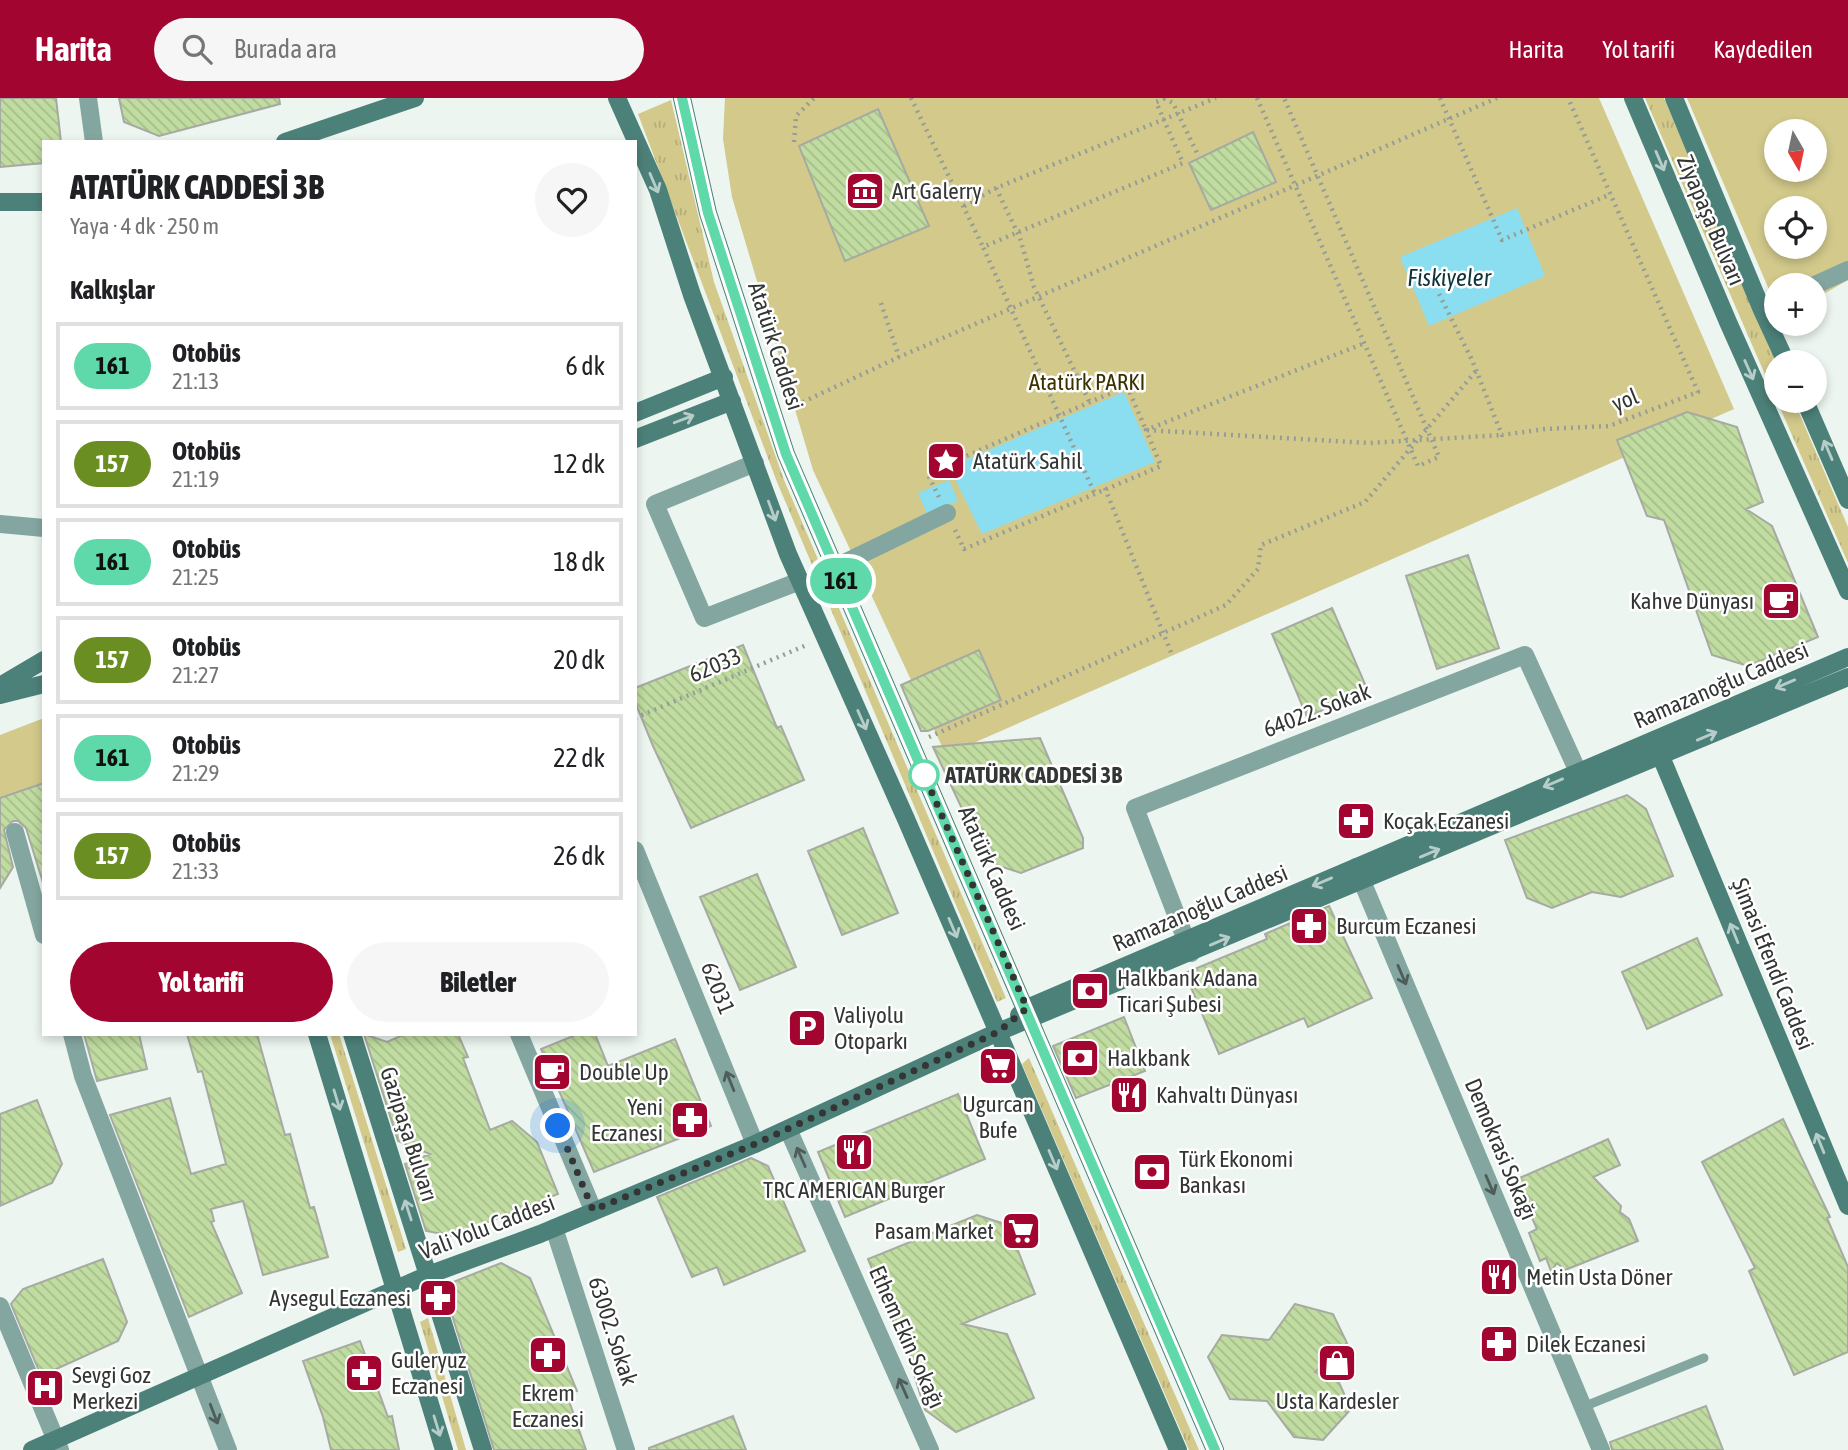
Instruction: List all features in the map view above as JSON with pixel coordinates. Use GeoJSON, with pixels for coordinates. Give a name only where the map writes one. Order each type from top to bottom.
{"type":"FeatureCollection","features":[{"type":"Feature","properties":{"kind":"main road"},"geometry":{"type":"LineString","coordinates":[[291,140],[415,98]]}},
{"type":"Feature","properties":{"kind":"main road"},"geometry":{"type":"LineString","coordinates":[[617,98],[636,140]]}},
{"type":"Feature","properties":{"kind":"main road","name":"Atatürk Caddesi"},"geometry":{"type":"LineString","coordinates":[[682,98],[708,213],[786,454],[1030,1014],[1215,1450]]}},
{"type":"Feature","properties":{"kind":"main road","name":"Ziyapaşa Bulvarı"},"geometry":{"type":"LineString","coordinates":[[1633,98],[1728,322],[1848,591]]}},
{"type":"Feature","properties":{"kind":"main road","name":"Ziyapaşa Bulvarı"},"geometry":{"type":"LineString","coordinates":[[1674,98],[1764,296]]}},
{"type":"Feature","properties":{"kind":"main road"},"geometry":{"type":"LineString","coordinates":[[637,143],[658,190],[732,401],[800,581],[1178,1450]]}},
{"type":"Feature","properties":{"kind":"main road"},"geometry":{"type":"LineString","coordinates":[[0,202],[42,202]]}},
{"type":"Feature","properties":{"kind":"main road"},"geometry":{"type":"LineString","coordinates":[[637,412],[724,377]]}},
{"type":"Feature","properties":{"kind":"main road"},"geometry":{"type":"LineString","coordinates":[[637,438],[732,401]]}},
{"type":"Feature","properties":{"kind":"main road"},"geometry":{"type":"LineString","coordinates":[[1810,413],[1848,500]]}},
{"type":"Feature","properties":{"kind":"main road","name":"Ramazanoğlu Caddesi"},"geometry":{"type":"LineString","coordinates":[[1658,748],[1848,657]]}},
{"type":"Feature","properties":{"kind":"main road"},"geometry":{"type":"LineString","coordinates":[[0,686],[42,661]]}},
{"type":"Feature","properties":{"kind":"main road","name":"Ramazanoğlu Caddesi"},"geometry":{"type":"LineString","coordinates":[[998,1032],[1030,1014],[1658,748],[1848,677]]}},
{"type":"Feature","properties":{"kind":"main road"},"geometry":{"type":"LineString","coordinates":[[0,695],[42,684]]}},
{"type":"Feature","properties":{"kind":"main road","name":"Şimasi Efendi Caddesi"},"geometry":{"type":"LineString","coordinates":[[1658,748],[1848,1206]]}},
{"type":"Feature","properties":{"kind":"main road","name":"Vali Yolu Caddesi"},"geometry":{"type":"LineString","coordinates":[[32,1450],[58,1445],[428,1275],[554,1228],[755,1144],[998,1032]]}},
{"type":"Feature","properties":{"kind":"main road"},"geometry":{"type":"LineString","coordinates":[[318,1036],[444,1450]]}},
{"type":"Feature","properties":{"kind":"main road","name":"Gazipaşa Bulvarı"},"geometry":{"type":"LineString","coordinates":[[353,1036],[483,1450]]}},
{"type":"Feature","properties":{"kind":"street"},"geometry":{"type":"LineString","coordinates":[[88,98],[94,140]]}},
{"type":"Feature","properties":{"kind":"street"},"geometry":{"type":"LineString","coordinates":[[1827,280],[1848,270]]}},
{"type":"Feature","properties":{"kind":"street"},"geometry":{"type":"LineString","coordinates":[[755,463],[655,504],[704,618],[800,581]]}},
{"type":"Feature","properties":{"kind":"street"},"geometry":{"type":"LineString","coordinates":[[846,562],[947,513]]}},
{"type":"Feature","properties":{"kind":"street"},"geometry":{"type":"LineString","coordinates":[[0,524],[42,528]]}},
{"type":"Feature","properties":{"kind":"street","name":"64022. Sokak"},"geometry":{"type":"LineString","coordinates":[[1188,947],[1135,808],[1525,654],[1582,780]]}},
{"type":"Feature","properties":{"kind":"street"},"geometry":{"type":"LineString","coordinates":[[15,832],[42,928]]}},
{"type":"Feature","properties":{"kind":"street","name":"62031"},"geometry":{"type":"LineString","coordinates":[[637,855],[755,1144]]}},
{"type":"Feature","properties":{"kind":"street","name":"Demokrasi Sokağı"},"geometry":{"type":"LineString","coordinates":[[1359,874],[1601,1450]]}},
{"type":"Feature","properties":{"kind":"street"},"geometry":{"type":"LineString","coordinates":[[73,1036],[83,1076],[228,1450]]}},
{"type":"Feature","properties":{"kind":"street"},"geometry":{"type":"LineString","coordinates":[[520,1036],[593,1210]]}},
{"type":"Feature","properties":{"kind":"street","name":"Ethem Ekin Sokağı"},"geometry":{"type":"LineString","coordinates":[[788,1129],[929,1450]]}},
{"type":"Feature","properties":{"kind":"street","name":"63002. Sokak"},"geometry":{"type":"LineString","coordinates":[[554,1228],[626,1450]]}},
{"type":"Feature","properties":{"kind":"street"},"geometry":{"type":"LineString","coordinates":[[0,1306],[58,1445]]}},
{"type":"Feature","properties":{"kind":"lane"},"geometry":{"type":"LineString","coordinates":[[1583,1407],[1704,1358]]}},
{"type":"Feature","properties":{"kind":"path"},"geometry":{"type":"LineString","coordinates":[[794,142],[796,116],[814,98]]}},
{"type":"Feature","properties":{"kind":"path"},"geometry":{"type":"LineString","coordinates":[[911,98],[984,247],[1094,492]]}},
{"type":"Feature","properties":{"kind":"path"},"geometry":{"type":"LineString","coordinates":[[984,247],[1184,163],[1156,102],[1165,98],[1173,103],[1198,155]]}},
{"type":"Feature","properties":{"kind":"path"},"geometry":{"type":"LineString","coordinates":[[964,206],[996,188],[1216,98]]}},
{"type":"Feature","properties":{"kind":"path"},"geometry":{"type":"LineString","coordinates":[[1257,98],[1418,466],[1439,457],[1284,98]]}},
{"type":"Feature","properties":{"kind":"path"},"geometry":{"type":"LineString","coordinates":[[1440,98],[1502,240],[1611,194]]}},
{"type":"Feature","properties":{"kind":"path"},"geometry":{"type":"LineString","coordinates":[[789,409],[899,357],[1497,98]]}},
{"type":"Feature","properties":{"kind":"path","name":"yol"},"geometry":{"type":"LineString","coordinates":[[1502,435],[1545,429],[1609,426],[1698,392],[1567,98]]}},
{"type":"Feature","properties":{"kind":"path"},"geometry":{"type":"LineString","coordinates":[[996,188],[1017,233],[1038,297],[1089,401]]}},
{"type":"Feature","properties":{"kind":"path"},"geometry":{"type":"LineString","coordinates":[[1146,430],[1369,443],[1502,435],[1440,294]]}},
{"type":"Feature","properties":{"kind":"path"},"geometry":{"type":"LineString","coordinates":[[881,303],[899,357]]}},
{"type":"Feature","properties":{"kind":"path"},"geometry":{"type":"LineString","coordinates":[[1146,430],[1365,343]]}},
{"type":"Feature","properties":{"kind":"path"},"geometry":{"type":"LineString","coordinates":[[924,739],[1226,605],[1258,569],[1261,545],[1365,502],[1476,371]]}},
{"type":"Feature","properties":{"kind":"path"},"geometry":{"type":"LineString","coordinates":[[927,473],[1127,386],[1161,466],[964,549]]}},
{"type":"Feature","properties":{"kind":"path"},"geometry":{"type":"LineString","coordinates":[[1105,488],[1172,655]]}},
{"type":"Feature","properties":{"kind":"path","name":"62033"},"geometry":{"type":"LineString","coordinates":[[637,717],[809,643]]}},
{"type":"Feature","properties":{"kind":"green space","name":"Atatürk PARKI"},"geometry":{"type":"Polygon","coordinates":[[[725,98],[1599,98],[1734,409],[946,755],[813,470],[732,197],[723,139],[725,98]]]}},
{"type":"Feature","properties":{"kind":"green space"},"geometry":{"type":"Polygon","coordinates":[[[1645,98],[1664,98],[1764,330],[1764,336],[1767,336],[1773,350],[1764,350],[1764,372],[1645,98]]]}},
{"type":"Feature","properties":{"kind":"green space"},"geometry":{"type":"Polygon","coordinates":[[[1687,98],[1848,98],[1848,280],[1827,292],[1827,273],[1764,273],[1764,278],[1687,98]]]}},
{"type":"Feature","properties":{"kind":"green space"},"geometry":{"type":"Polygon","coordinates":[[[671,100],[714,282],[784,480],[1006,998],[997,1002],[777,482],[638,114],[671,100]]]}},
{"type":"Feature","properties":{"kind":"green space"},"geometry":{"type":"Polygon","coordinates":[[[1782,413],[1799,413],[1848,527],[1848,563],[1782,413]]]}},
{"type":"Feature","properties":{"kind":"green space"},"geometry":{"type":"Polygon","coordinates":[[[42,719],[42,801],[0,814],[0,735],[42,719]]]}},
{"type":"Feature","properties":{"kind":"green space"},"geometry":{"type":"Polygon","coordinates":[[[331,1036],[340,1036],[406,1249],[398,1252],[331,1036]]]}},
{"type":"Feature","properties":{"kind":"green space"},"geometry":{"type":"Polygon","coordinates":[[[1029,1058],[1199,1450],[1189,1450],[1022,1064],[1029,1058]]]}},
{"type":"Feature","properties":{"kind":"green space"},"geometry":{"type":"Polygon","coordinates":[[[428,1318],[466,1450],[458,1450],[420,1322],[428,1318]]]}},
{"type":"Feature","properties":{"kind":"water","name":"Fiskiyeler"},"geometry":{"type":"Polygon","coordinates":[[[1517,208],[1545,276],[1429,326],[1400,257],[1517,208]]]}},
{"type":"Feature","properties":{"kind":"water"},"geometry":{"type":"Polygon","coordinates":[[[1124,392],[1155,462],[982,534],[949,467],[1124,392]]]}},
{"type":"Feature","properties":{"kind":"water"},"geometry":{"type":"Polygon","coordinates":[[[949,480],[958,501],[927,514],[918,493],[949,480]]]}},
{"type":"Feature","properties":{"kind":"building"},"geometry":{"type":"Polygon","coordinates":[[[0,98],[56,98],[61,140],[42,140],[42,163],[0,167],[0,98]]]}},
{"type":"Feature","properties":{"kind":"building"},"geometry":{"type":"Polygon","coordinates":[[[119,98],[279,98],[280,104],[159,136],[124,122],[119,98]]]}},
{"type":"Feature","properties":{"kind":"building","name":"Art Galerry"},"geometry":{"type":"Polygon","coordinates":[[[878,109],[929,226],[845,261],[799,146],[878,109]]]}},
{"type":"Feature","properties":{"kind":"building"},"geometry":{"type":"Polygon","coordinates":[[[1253,132],[1276,182],[1211,210],[1189,163],[1253,132]]]}},
{"type":"Feature","properties":{"kind":"building"},"geometry":{"type":"Polygon","coordinates":[[[1687,412],[1737,427],[1763,502],[1746,509],[1772,526],[1818,637],[1748,666],[1712,655],[1664,520],[1647,516],[1617,440],[1687,412]]]}},
{"type":"Feature","properties":{"kind":"building"},"geometry":{"type":"Polygon","coordinates":[[[1468,555],[1499,648],[1437,669],[1406,576],[1468,555]]]}},
{"type":"Feature","properties":{"kind":"building"},"geometry":{"type":"Polygon","coordinates":[[[1332,608],[1368,691],[1307,717],[1272,634],[1332,608]]]}},
{"type":"Feature","properties":{"kind":"building"},"geometry":{"type":"Polygon","coordinates":[[[743,645],[777,728],[781,726],[804,780],[691,828],[637,707],[637,687],[743,645]]]}},
{"type":"Feature","properties":{"kind":"building"},"geometry":{"type":"Polygon","coordinates":[[[979,650],[1001,700],[928,731],[921,731],[901,685],[979,650]]]}},
{"type":"Feature","properties":{"kind":"building"},"geometry":{"type":"Polygon","coordinates":[[[1040,738],[1083,838],[1083,848],[1021,873],[987,862],[933,747],[1040,738]]]}},
{"type":"Feature","properties":{"kind":"building"},"geometry":{"type":"Polygon","coordinates":[[[42,784],[42,880],[26,828],[18,821],[13,821],[4,830],[13,867],[0,888],[0,798],[42,784]]]}},
{"type":"Feature","properties":{"kind":"building"},"geometry":{"type":"Polygon","coordinates":[[[1627,795],[1646,809],[1673,876],[1621,897],[1592,892],[1552,908],[1527,898],[1505,840],[1627,795]]]}},
{"type":"Feature","properties":{"kind":"building"},"geometry":{"type":"Polygon","coordinates":[[[863,828],[898,913],[842,935],[808,851],[863,828]]]}},
{"type":"Feature","properties":{"kind":"building"},"geometry":{"type":"Polygon","coordinates":[[[757,874],[796,967],[740,990],[700,897],[757,874]]]}},
{"type":"Feature","properties":{"kind":"building"},"geometry":{"type":"Polygon","coordinates":[[[1329,906],[1372,998],[1308,1027],[1304,1018],[1219,1054],[1185,973],[1267,939],[1265,934],[1329,906]]]}},
{"type":"Feature","properties":{"kind":"building"},"geometry":{"type":"Polygon","coordinates":[[[1697,938],[1722,995],[1647,1029],[1622,972],[1697,938]]]}},
{"type":"Feature","properties":{"kind":"building"},"geometry":{"type":"Polygon","coordinates":[[[1124,1017],[1145,1071],[1076,1098],[1053,1046],[1124,1017]]]}},
{"type":"Feature","properties":{"kind":"building"},"geometry":{"type":"Polygon","coordinates":[[[85,1036],[139,1036],[147,1069],[97,1081],[85,1036]]]}},
{"type":"Feature","properties":{"kind":"building"},"geometry":{"type":"Polygon","coordinates":[[[188,1036],[258,1036],[285,1135],[290,1134],[310,1208],[314,1207],[328,1257],[263,1275],[243,1201],[211,1209],[214,1221],[211,1222],[242,1293],[189,1317],[110,1115],[170,1098],[191,1174],[226,1164],[202,1071],[198,1072],[188,1036]]]}},
{"type":"Feature","properties":{"kind":"building"},"geometry":{"type":"Polygon","coordinates":[[[365,1036],[387,1042],[400,1036],[459,1036],[468,1057],[463,1058],[490,1130],[512,1121],[537,1142],[558,1194],[453,1236],[426,1231],[405,1164],[430,1154],[398,1141],[365,1036]]]}},
{"type":"Feature","properties":{"kind":"building"},"geometry":{"type":"Polygon","coordinates":[[[573,1036],[596,1036],[608,1066],[675,1039],[711,1126],[594,1172],[541,1049],[573,1036]]]}},
{"type":"Feature","properties":{"kind":"building"},"geometry":{"type":"Polygon","coordinates":[[[958,1094],[985,1159],[845,1217],[818,1152],[958,1094]]]}},
{"type":"Feature","properties":{"kind":"building"},"geometry":{"type":"Polygon","coordinates":[[[37,1100],[62,1164],[52,1183],[0,1206],[0,1114],[37,1100]]]}},
{"type":"Feature","properties":{"kind":"building"},"geometry":{"type":"Polygon","coordinates":[[[1783,1119],[1830,1217],[1827,1218],[1848,1267],[1848,1352],[1794,1375],[1749,1271],[1755,1268],[1702,1162],[1783,1119]]]}},
{"type":"Feature","properties":{"kind":"building"},"geometry":{"type":"Polygon","coordinates":[[[1608,1139],[1620,1165],[1593,1177],[1621,1206],[1620,1212],[1629,1219],[1638,1241],[1565,1270],[1557,1263],[1551,1271],[1546,1258],[1540,1261],[1529,1233],[1537,1229],[1515,1180],[1608,1139]]]}},
{"type":"Feature","properties":{"kind":"building"},"geometry":{"type":"Polygon","coordinates":[[[751,1158],[768,1166],[805,1251],[724,1285],[717,1267],[692,1277],[657,1197],[751,1158]]]}},
{"type":"Feature","properties":{"kind":"building"},"geometry":{"type":"Polygon","coordinates":[[[977,1215],[1008,1225],[1035,1294],[962,1324],[1007,1334],[1034,1398],[956,1432],[925,1410],[900,1329],[896,1328],[868,1259],[977,1215]]]}},
{"type":"Feature","properties":{"kind":"building"},"geometry":{"type":"Polygon","coordinates":[[[103,1259],[127,1322],[118,1341],[41,1376],[11,1304],[23,1289],[103,1259]]]}},
{"type":"Feature","properties":{"kind":"building"},"geometry":{"type":"Polygon","coordinates":[[[501,1263],[530,1278],[577,1391],[567,1395],[586,1450],[494,1450],[443,1286],[501,1263]]]}},
{"type":"Feature","properties":{"kind":"building"},"geometry":{"type":"Polygon","coordinates":[[[1295,1304],[1333,1314],[1347,1343],[1315,1372],[1337,1378],[1351,1409],[1323,1440],[1294,1437],[1267,1401],[1230,1399],[1208,1357],[1222,1335],[1269,1340],[1295,1304]]]}},
{"type":"Feature","properties":{"kind":"building"},"geometry":{"type":"Polygon","coordinates":[[[360,1341],[388,1417],[392,1416],[399,1450],[331,1450],[323,1417],[303,1361],[360,1341]]]}},
{"type":"Feature","properties":{"kind":"building"},"geometry":{"type":"Polygon","coordinates":[[[1706,1406],[1723,1450],[1612,1450],[1610,1442],[1706,1406]]]}},
{"type":"Feature","properties":{"kind":"building"},"geometry":{"type":"Polygon","coordinates":[[[733,1416],[746,1450],[649,1450],[649,1448],[733,1416]]]}},
{"type":"Feature","properties":{"kind":"bus line","name":"161"},"geometry":{"type":"LineString","coordinates":[[682,98],[708,213],[786,454],[1215,1450]]}},
{"type":"Feature","properties":{"kind":"place","name":"Art Galerry"},"geometry":{"type":"Point","coordinates":[865,191]}},
{"type":"Feature","properties":{"kind":"place","name":"Atatürk Sahil"},"geometry":{"type":"Point","coordinates":[946,461]}},
{"type":"Feature","properties":{"kind":"place","name":"Kahve Dünyası"},"geometry":{"type":"Point","coordinates":[1781,601]}},
{"type":"Feature","properties":{"kind":"place","name":"ATATÜRK CADDESİ 3B"},"geometry":{"type":"Point","coordinates":[924,775]}},
{"type":"Feature","properties":{"kind":"place","name":"Koçak Eczanesi"},"geometry":{"type":"Point","coordinates":[1356,821]}},
{"type":"Feature","properties":{"kind":"place","name":"Burcum Eczanesi"},"geometry":{"type":"Point","coordinates":[1309,926]}},
{"type":"Feature","properties":{"kind":"place","name":"Halkbank Adana Ticari Şubesi"},"geometry":{"type":"Point","coordinates":[1090,991]}},
{"type":"Feature","properties":{"kind":"place","name":"Valiyolu Otoparkı"},"geometry":{"type":"Point","coordinates":[807,1028]}},
{"type":"Feature","properties":{"kind":"place","name":"Halkbank"},"geometry":{"type":"Point","coordinates":[1080,1058]}},
{"type":"Feature","properties":{"kind":"place","name":"Ugurcan Bufe"},"geometry":{"type":"Point","coordinates":[998,1066]}},
{"type":"Feature","properties":{"kind":"place","name":"Double Up"},"geometry":{"type":"Point","coordinates":[552,1072]}},
{"type":"Feature","properties":{"kind":"place","name":"Kahvaltı Dünyası"},"geometry":{"type":"Point","coordinates":[1129,1095]}},
{"type":"Feature","properties":{"kind":"place","name":"Yeni Eczanesi"},"geometry":{"type":"Point","coordinates":[690,1120]}},
{"type":"Feature","properties":{"kind":"place","name":"TRC AMERICAN Burger"},"geometry":{"type":"Point","coordinates":[854,1152]}},
{"type":"Feature","properties":{"kind":"place","name":"Türk Ekonomi Bankası"},"geometry":{"type":"Point","coordinates":[1152,1172]}},
{"type":"Feature","properties":{"kind":"place","name":"Pasam Market"},"geometry":{"type":"Point","coordinates":[1021,1231]}},
{"type":"Feature","properties":{"kind":"place","name":"Metin Usta Döner"},"geometry":{"type":"Point","coordinates":[1499,1277]}},
{"type":"Feature","properties":{"kind":"place","name":"Aysegul Eczanesi"},"geometry":{"type":"Point","coordinates":[438,1298]}},
{"type":"Feature","properties":{"kind":"place","name":"Dilek Eczanesi"},"geometry":{"type":"Point","coordinates":[1499,1344]}},
{"type":"Feature","properties":{"kind":"place","name":"Ekrem Eczanesi"},"geometry":{"type":"Point","coordinates":[548,1355]}},
{"type":"Feature","properties":{"kind":"place","name":"Usta Kardesler"},"geometry":{"type":"Point","coordinates":[1337,1363]}},
{"type":"Feature","properties":{"kind":"place","name":"Guleryuz Eczanesi"},"geometry":{"type":"Point","coordinates":[364,1373]}},
{"type":"Feature","properties":{"kind":"place","name":"Sevgi Goz Merkezi"},"geometry":{"type":"Point","coordinates":[45,1388]}},
{"type":"Feature","properties":{"kind":"route"},"geometry":{"type":"LineString","coordinates":[[558,1126],[593,1210],[755,1144],[998,1032],[1027,1008],[924,775]]}}]}
